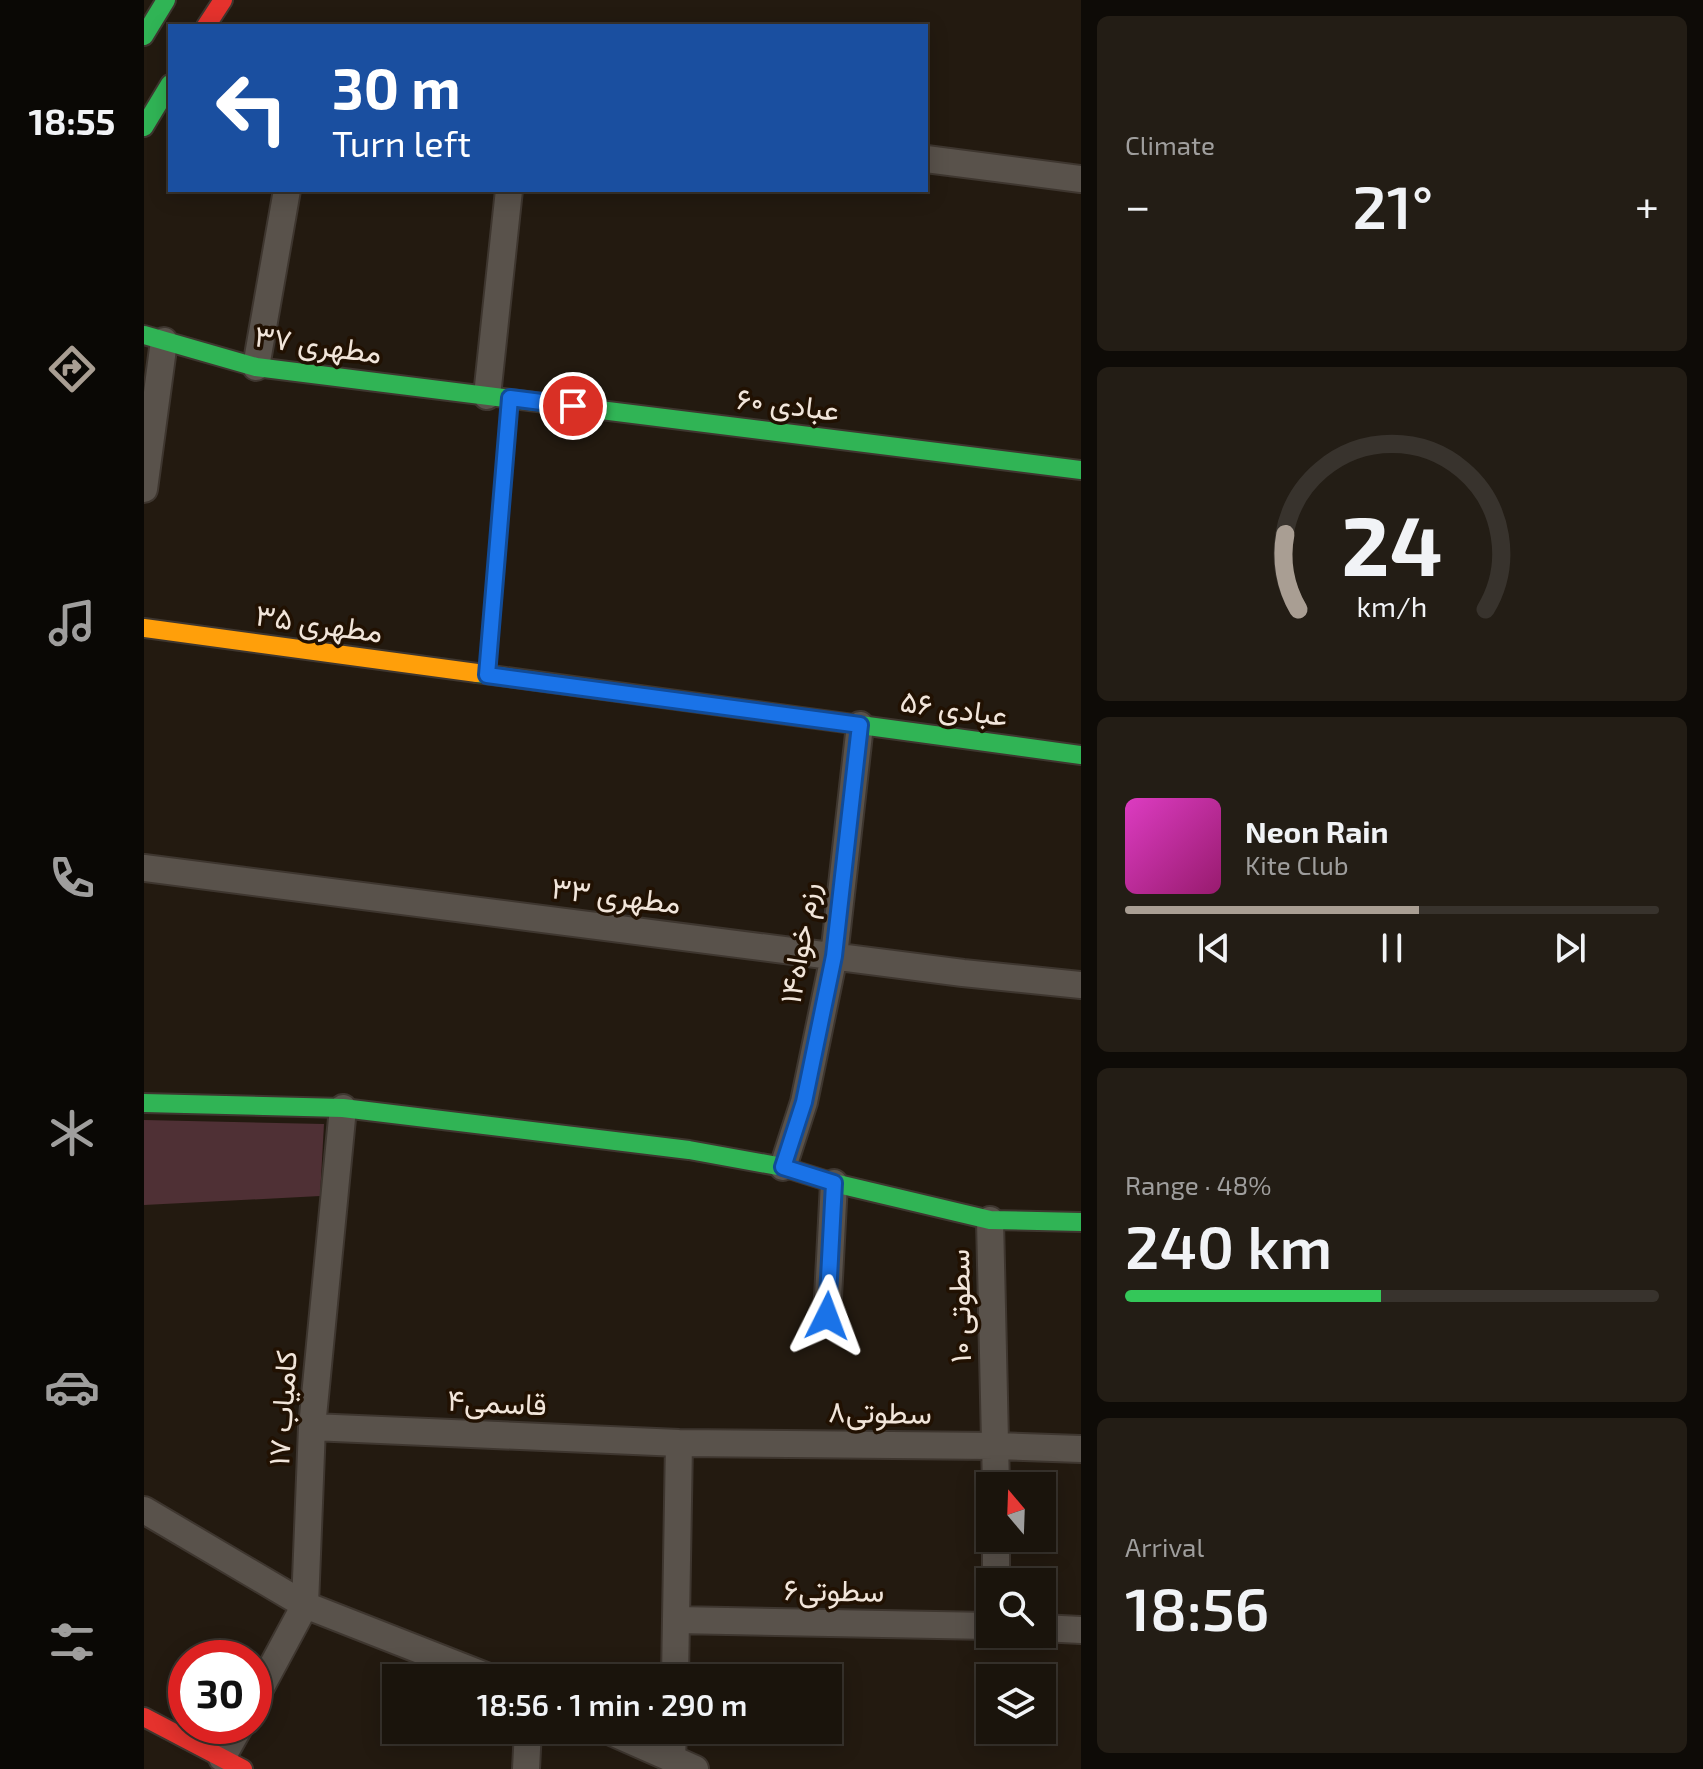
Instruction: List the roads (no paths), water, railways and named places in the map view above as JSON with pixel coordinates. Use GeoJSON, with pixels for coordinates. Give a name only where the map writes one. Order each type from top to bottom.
{"type":"FeatureCollection","features":[{"type":"Feature","properties":{"kind":"street"},"geometry":{"type":"LineString","coordinates":[[144,36],[166,0]]}},
{"type":"Feature","properties":{"kind":"street"},"geometry":{"type":"LineString","coordinates":[[207,24],[223,0]]}},
{"type":"Feature","properties":{"kind":"street"},"geometry":{"type":"LineString","coordinates":[[144,127],[168,87]]}},
{"type":"Feature","properties":{"kind":"street"},"geometry":{"type":"LineString","coordinates":[[928,159],[1081,179]]}},
{"type":"Feature","properties":{"kind":"street"},"geometry":{"type":"LineString","coordinates":[[256,367],[287,192]]}},
{"type":"Feature","properties":{"kind":"street"},"geometry":{"type":"LineString","coordinates":[[499,397],[509,192]]}},
{"type":"Feature","properties":{"kind":"street"},"geometry":{"type":"LineString","coordinates":[[144,489],[154,338]]}},
{"type":"Feature","properties":{"kind":"street","name":"مطهری ۳۷"},"geometry":{"type":"LineString","coordinates":[[154,338],[256,367],[499,397]]}},
{"type":"Feature","properties":{"kind":"street","name":"عبادی ۶۰"},"geometry":{"type":"LineString","coordinates":[[499,397],[1081,470]]}},
{"type":"Feature","properties":{"kind":"street","name":"مطهری ۳۵"},"geometry":{"type":"LineString","coordinates":[[144,628],[487,675]]}},
{"type":"Feature","properties":{"kind":"street","name":"عبادی ۵۶"},"geometry":{"type":"LineString","coordinates":[[487,675],[1081,755]]}},
{"type":"Feature","properties":{"kind":"street","name":"رزم خواه۱۴"},"geometry":{"type":"LineString","coordinates":[[783,1167],[804,1102],[834,956],[860,725]]}},
{"type":"Feature","properties":{"kind":"street","name":"مطهری ۳۳"},"geometry":{"type":"LineString","coordinates":[[144,868],[1081,985]]}},
{"type":"Feature","properties":{"kind":"street"},"geometry":{"type":"LineString","coordinates":[[144,1103],[343,1108],[689,1150],[783,1167],[834,1183],[990,1220],[1081,1222]]}},
{"type":"Feature","properties":{"kind":"street","name":"کامیاب ۱۷"},"geometry":{"type":"LineString","coordinates":[[272,1666],[305,1605],[312,1427],[343,1108]]}},
{"type":"Feature","properties":{"kind":"street"},"geometry":{"type":"LineString","coordinates":[[827,1316],[834,1183]]}},
{"type":"Feature","properties":{"kind":"street","name":"سطوتی ۱۰"},"geometry":{"type":"LineString","coordinates":[[990,1220],[996,1472]]}},
{"type":"Feature","properties":{"kind":"street","name":"قاسمی۴"},"geometry":{"type":"LineString","coordinates":[[312,1427],[679,1443]]}},
{"type":"Feature","properties":{"kind":"street"},"geometry":{"type":"LineString","coordinates":[[675,1664],[679,1443]]}},
{"type":"Feature","properties":{"kind":"street","name":"سطوتی۸"},"geometry":{"type":"LineString","coordinates":[[679,1443],[1081,1449]]}},
{"type":"Feature","properties":{"kind":"street"},"geometry":{"type":"LineString","coordinates":[[144,1510],[305,1605],[455,1664]]}},
{"type":"Feature","properties":{"kind":"street","name":"سطوتی۶"},"geometry":{"type":"LineString","coordinates":[[677,1620],[976,1626]]}},
{"type":"Feature","properties":{"kind":"street"},"geometry":{"type":"LineString","coordinates":[[1056,1629],[1081,1630]]}},
{"type":"Feature","properties":{"kind":"street"},"geometry":{"type":"LineString","coordinates":[[144,1717],[232,1763]]}},
{"type":"Feature","properties":{"kind":"street"},"geometry":{"type":"LineString","coordinates":[[526,1769],[527,1744]]}},
{"type":"Feature","properties":{"kind":"street"},"geometry":{"type":"LineString","coordinates":[[638,1744],[684,1765]]}},
{"type":"Feature","properties":{"kind":"street"},"geometry":{"type":"LineString","coordinates":[[677,1744],[684,1765]]}},
{"type":"Feature","properties":{"kind":"lane"},"geometry":{"type":"LineString","coordinates":[[487,675],[499,397]]}}]}
